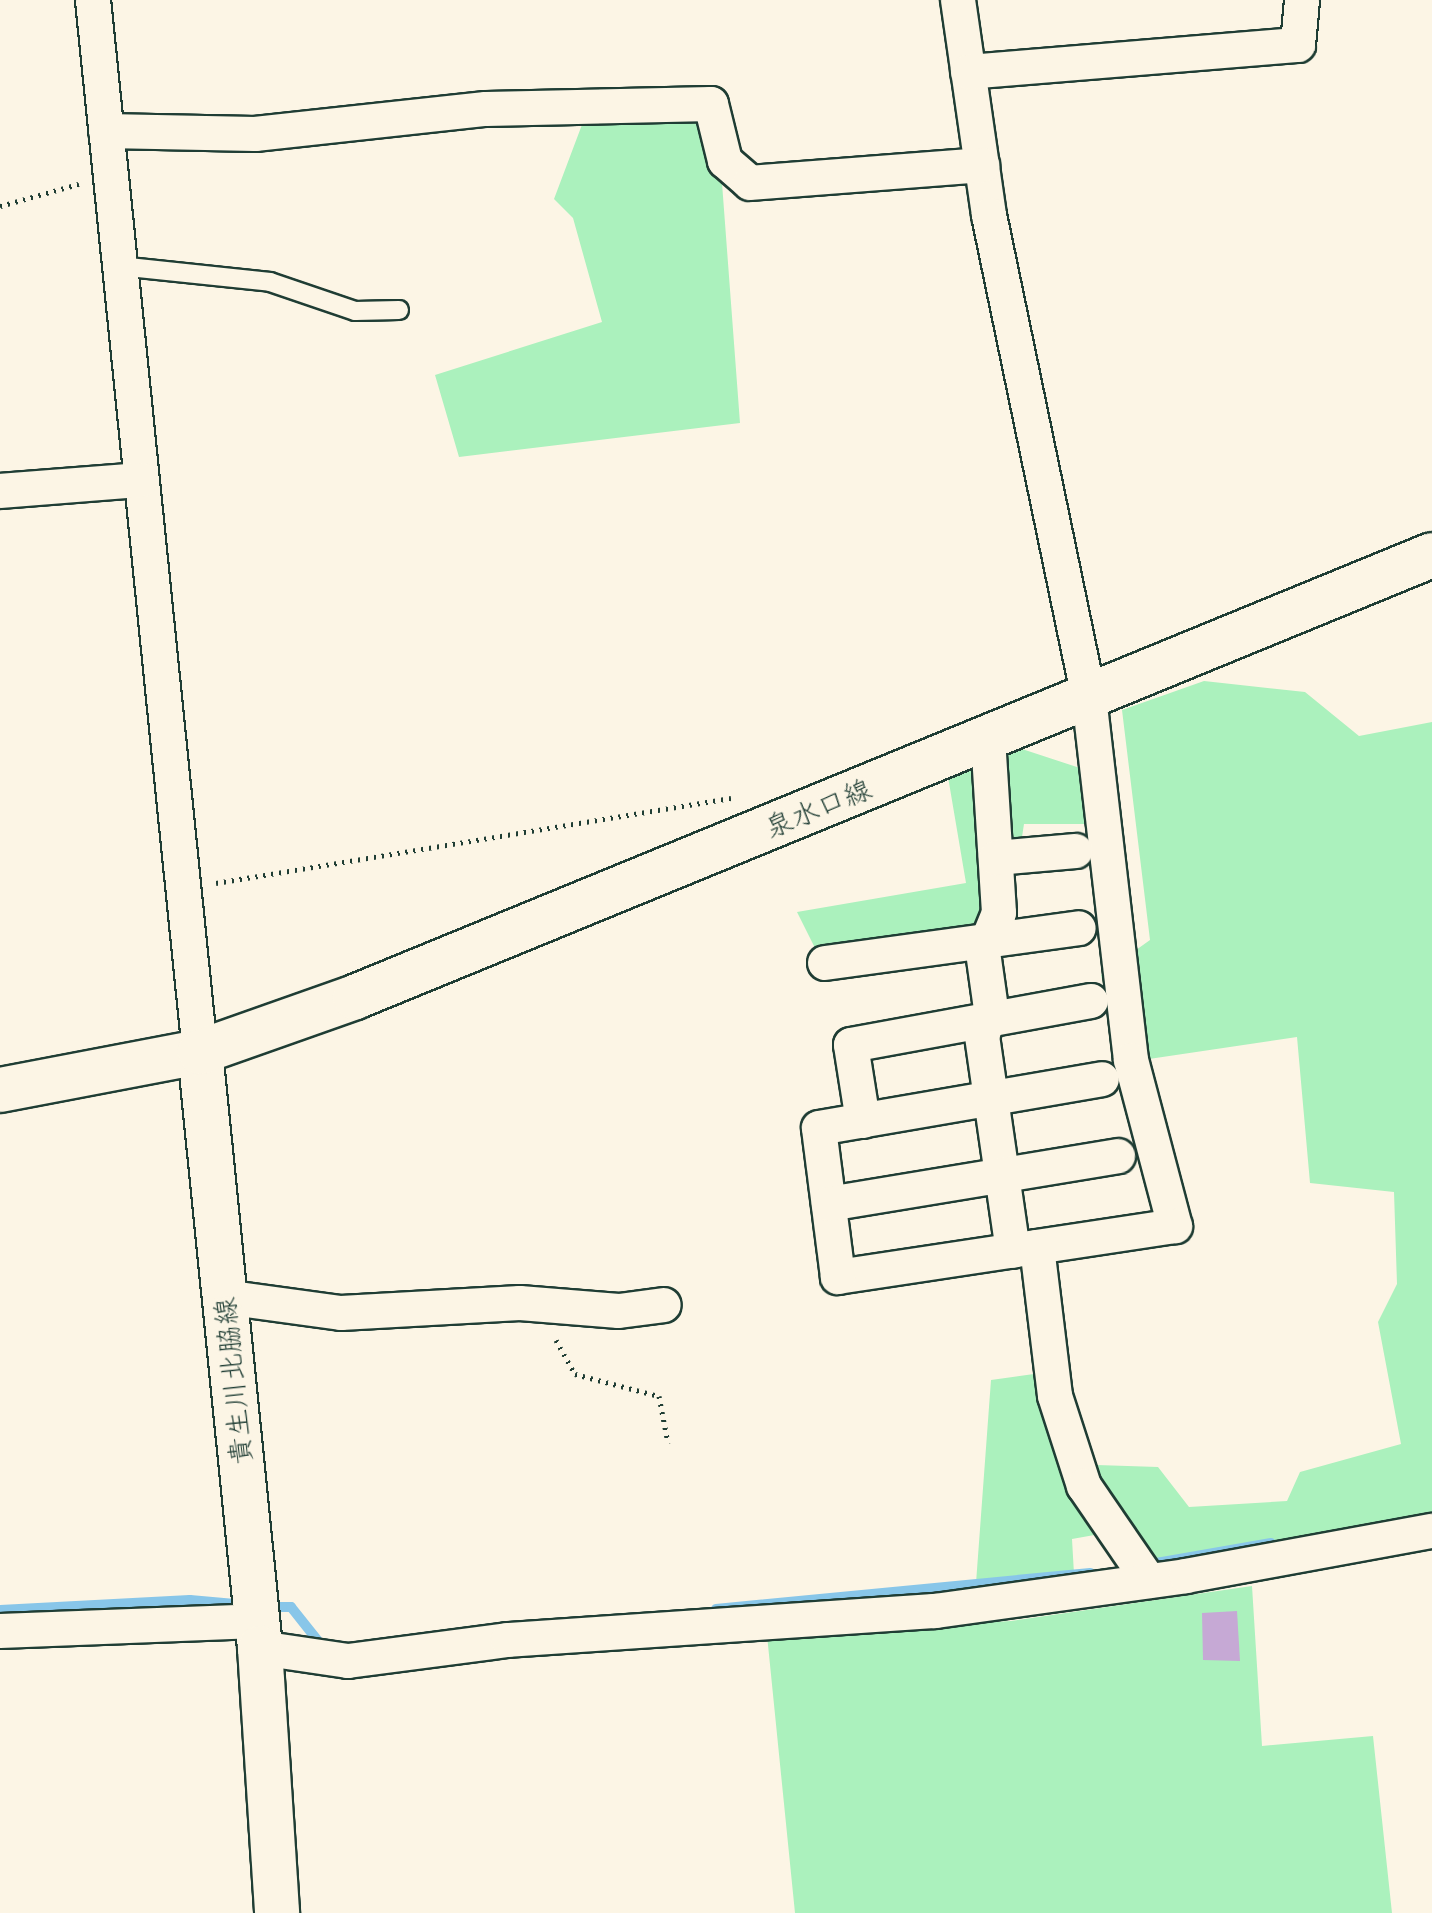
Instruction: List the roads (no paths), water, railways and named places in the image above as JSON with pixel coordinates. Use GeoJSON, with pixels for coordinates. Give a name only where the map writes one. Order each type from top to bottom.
{"type":"FeatureCollection","features":[{"type":"Feature","properties":{"kind":"main road","name":"泉水口線"},"geometry":{"type":"LineString","coordinates":[[200,1052],[355,997],[1432,555]]}},
{"type":"Feature","properties":{"kind":"main road"},"geometry":{"type":"LineString","coordinates":[[0,1090],[200,1052]]}},
{"type":"Feature","properties":{"kind":"main road","name":"貴生川北脇線"},"geometry":{"type":"LineString","coordinates":[[200,1052],[258,1635],[277,1913]]}},
{"type":"Feature","properties":{"kind":"street"},"geometry":{"type":"LineString","coordinates":[[93,0],[200,1052]]}},
{"type":"Feature","properties":{"kind":"street"},"geometry":{"type":"LineString","coordinates":[[958,0],[982,165],[1089,697],[1131,1060],[1175,1226],[838,1277],[819,1128],[1102,1079]]}},
{"type":"Feature","properties":{"kind":"street"},"geometry":{"type":"LineString","coordinates":[[968,72],[1298,45],[1302,0]]}},
{"type":"Feature","properties":{"kind":"street"},"geometry":{"type":"LineString","coordinates":[[106,131],[255,134],[486,109],[711,104],[725,161],[750,183],[982,165]]}},
{"type":"Feature","properties":{"kind":"street"},"geometry":{"type":"LineString","coordinates":[[0,491],[141,480]]}},
{"type":"Feature","properties":{"kind":"street"},"geometry":{"type":"LineString","coordinates":[[988,738],[999,913],[988,940],[987,1020],[982,1036],[1002,1175],[1025,1249],[1055,1396],[1084,1486],[1149,1581]]}},
{"type":"Feature","properties":{"kind":"street"},"geometry":{"type":"LineString","coordinates":[[996,858],[1076,851]]}},
{"type":"Feature","properties":{"kind":"street"},"geometry":{"type":"LineString","coordinates":[[825,963],[1079,928]]}},
{"type":"Feature","properties":{"kind":"street"},"geometry":{"type":"LineString","coordinates":[[863,1121],[851,1045],[1091,1001]]}},
{"type":"Feature","properties":{"kind":"street"},"geometry":{"type":"LineString","coordinates":[[829,1204],[1118,1156]]}},
{"type":"Feature","properties":{"kind":"street"},"geometry":{"type":"LineString","coordinates":[[224,1297],[341,1313],[542,1305],[619,1311],[664,1305]]}},
{"type":"Feature","properties":{"kind":"street"},"geometry":{"type":"LineString","coordinates":[[0,1631],[258,1635],[348,1661],[508,1640],[935,1611],[1149,1581],[1432,1531]]}},
{"type":"Feature","properties":{"kind":"lane"},"geometry":{"type":"LineString","coordinates":[[119,266],[270,282],[355,311],[399,310]]}},
{"type":"Feature","properties":{"kind":"waterway"},"geometry":{"type":"LineString","coordinates":[[1145,1565],[1271,1543]]}},
{"type":"Feature","properties":{"kind":"waterway"},"geometry":{"type":"LineString","coordinates":[[716,1609],[1090,1573]]}},
{"type":"Feature","properties":{"kind":"waterway"},"geometry":{"type":"LineString","coordinates":[[0,1610],[190,1600],[246,1605]]}},
{"type":"Feature","properties":{"kind":"waterway"},"geometry":{"type":"LineString","coordinates":[[265,1607],[291,1607],[322,1646]]}}]}
